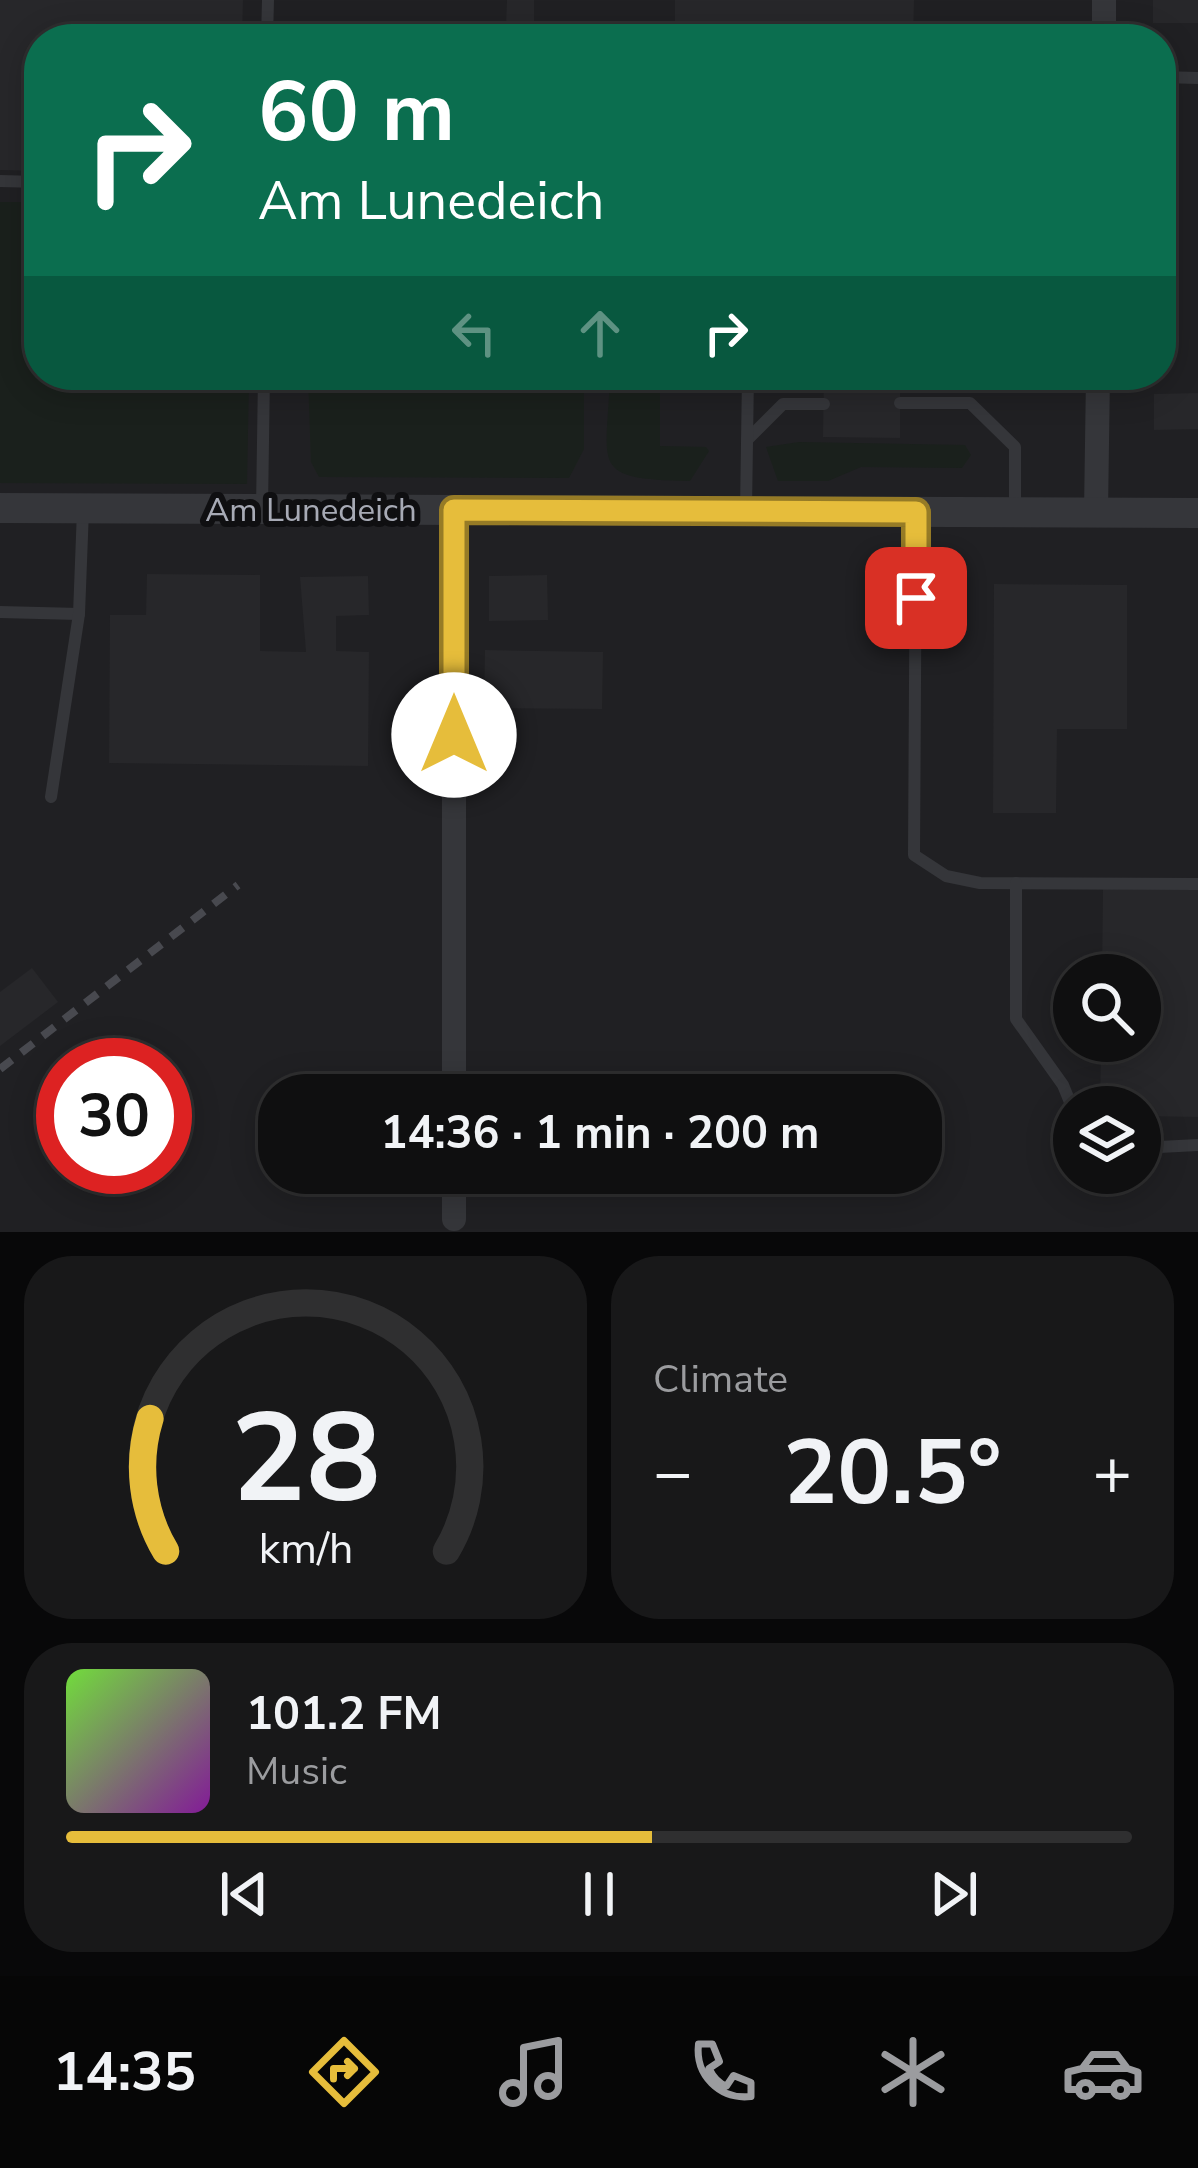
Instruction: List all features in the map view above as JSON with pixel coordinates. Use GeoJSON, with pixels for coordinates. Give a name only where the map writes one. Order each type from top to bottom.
{"type":"FeatureCollection","features":[{"type":"Feature","properties":{"kind":"street"},"geometry":{"type":"LineString","coordinates":[[1096,512],[1098,390]]}},
{"type":"Feature","properties":{"kind":"street","name":"Am Lunedeich"},"geometry":{"type":"LineString","coordinates":[[0,508],[1198,513]]}},
{"type":"Feature","properties":{"kind":"street"},"geometry":{"type":"LineString","coordinates":[[454,510],[454,1074]]}},
{"type":"Feature","properties":{"kind":"street"},"geometry":{"type":"LineString","coordinates":[[454,1194],[454,1220]]}},
{"type":"Feature","properties":{"kind":"lane"},"geometry":{"type":"LineString","coordinates":[[262,509],[264,390]]}},
{"type":"Feature","properties":{"kind":"lane"},"geometry":{"type":"LineString","coordinates":[[746,511],[748,390]]}},
{"type":"Feature","properties":{"kind":"lane"},"geometry":{"type":"LineString","coordinates":[[900,404],[970,403],[1015,447],[1015,512]]}},
{"type":"Feature","properties":{"kind":"lane"},"geometry":{"type":"LineString","coordinates":[[747,440],[783,404],[824,404]]}},
{"type":"Feature","properties":{"kind":"lane"},"geometry":{"type":"LineString","coordinates":[[51,797],[79,614],[83,509]]}},
{"type":"Feature","properties":{"kind":"lane"},"geometry":{"type":"LineString","coordinates":[[916,512],[914,855],[946,876],[1016,883],[1198,884]]}},
{"type":"Feature","properties":{"kind":"lane"},"geometry":{"type":"LineString","coordinates":[[0,613],[79,614]]}},
{"type":"Feature","properties":{"kind":"lane"},"geometry":{"type":"LineString","coordinates":[[1016,883],[1016,1019],[1064,1086]]}},
{"type":"Feature","properties":{"kind":"lane"},"geometry":{"type":"LineString","coordinates":[[1161,1147],[1198,1145]]}},
{"type":"Feature","properties":{"kind":"shaded area"},"geometry":{"type":"Polygon","coordinates":[[[0,0],[1198,0],[1198,1232],[0,1232],[0,0]]]}},
{"type":"Feature","properties":{"kind":"shaded area"},"geometry":{"type":"Polygon","coordinates":[[[0,202],[24,202],[24,390],[249,390],[247,484],[0,483],[0,202]]]}},
{"type":"Feature","properties":{"kind":"shaded area"},"geometry":{"type":"Polygon","coordinates":[[[309,390],[584,390],[584,449],[569,478],[319,477],[311,462],[309,390]]]}},
{"type":"Feature","properties":{"kind":"shaded area"},"geometry":{"type":"Polygon","coordinates":[[[609,390],[660,390],[660,446],[706,447],[709,451],[690,481],[634,477],[611,462],[609,390]]]}},
{"type":"Feature","properties":{"kind":"shaded area"},"geometry":{"type":"Polygon","coordinates":[[[799,442],[965,445],[971,455],[962,468],[861,467],[828,481],[778,481],[766,447],[799,442]]]}},
{"type":"Feature","properties":{"kind":"building"},"geometry":{"type":"Polygon","coordinates":[[[0,0],[243,0],[242,24],[24,24],[24,171],[0,170],[0,0]]]}},
{"type":"Feature","properties":{"kind":"building"},"geometry":{"type":"Polygon","coordinates":[[[507,0],[534,0],[534,24],[506,24],[507,0]]]}},
{"type":"Feature","properties":{"kind":"building"},"geometry":{"type":"Polygon","coordinates":[[[675,0],[914,0],[913,24],[675,24],[675,0]]]}},
{"type":"Feature","properties":{"kind":"building"},"geometry":{"type":"Polygon","coordinates":[[[1153,0],[1198,0],[1198,23],[1153,23],[1153,0]]]}},
{"type":"Feature","properties":{"kind":"building"},"geometry":{"type":"Polygon","coordinates":[[[824,390],[900,390],[900,438],[823,437],[824,390]]]}},
{"type":"Feature","properties":{"kind":"building"},"geometry":{"type":"Polygon","coordinates":[[[1198,393],[1198,429],[1154,430],[1154,394],[1198,393]]]}},
{"type":"Feature","properties":{"kind":"building"},"geometry":{"type":"Polygon","coordinates":[[[147,574],[260,575],[260,651],[306,652],[300,577],[368,576],[369,615],[336,616],[336,651],[369,652],[368,766],[109,763],[110,615],[146,615],[147,574]]]}},
{"type":"Feature","properties":{"kind":"building"},"geometry":{"type":"Polygon","coordinates":[[[547,575],[548,620],[489,621],[489,576],[547,575]]]}},
{"type":"Feature","properties":{"kind":"building"},"geometry":{"type":"Polygon","coordinates":[[[994,584],[1127,585],[1127,729],[1057,729],[1056,813],[993,813],[994,584]]]}},
{"type":"Feature","properties":{"kind":"building"},"geometry":{"type":"Polygon","coordinates":[[[485,650],[603,652],[602,709],[484,708],[485,650]]]}},
{"type":"Feature","properties":{"kind":"building"},"geometry":{"type":"Polygon","coordinates":[[[1103,889],[1198,890],[1198,1117],[1161,1116],[1161,1086],[1100,1086],[1101,1062],[1161,1062],[1161,954],[1102,954],[1103,889]]]}},
{"type":"Feature","properties":{"kind":"building"},"geometry":{"type":"Polygon","coordinates":[[[32,968],[58,1002],[0,1046],[0,992],[32,968]]]}},
{"type":"Feature","properties":{"kind":"railway"},"geometry":{"type":"LineString","coordinates":[[0,1069],[238,885]]}},
{"type":"Feature","properties":{"kind":"route"},"geometry":{"type":"LineString","coordinates":[[454,735],[454,510],[916,512],[916,598]]}}]}
